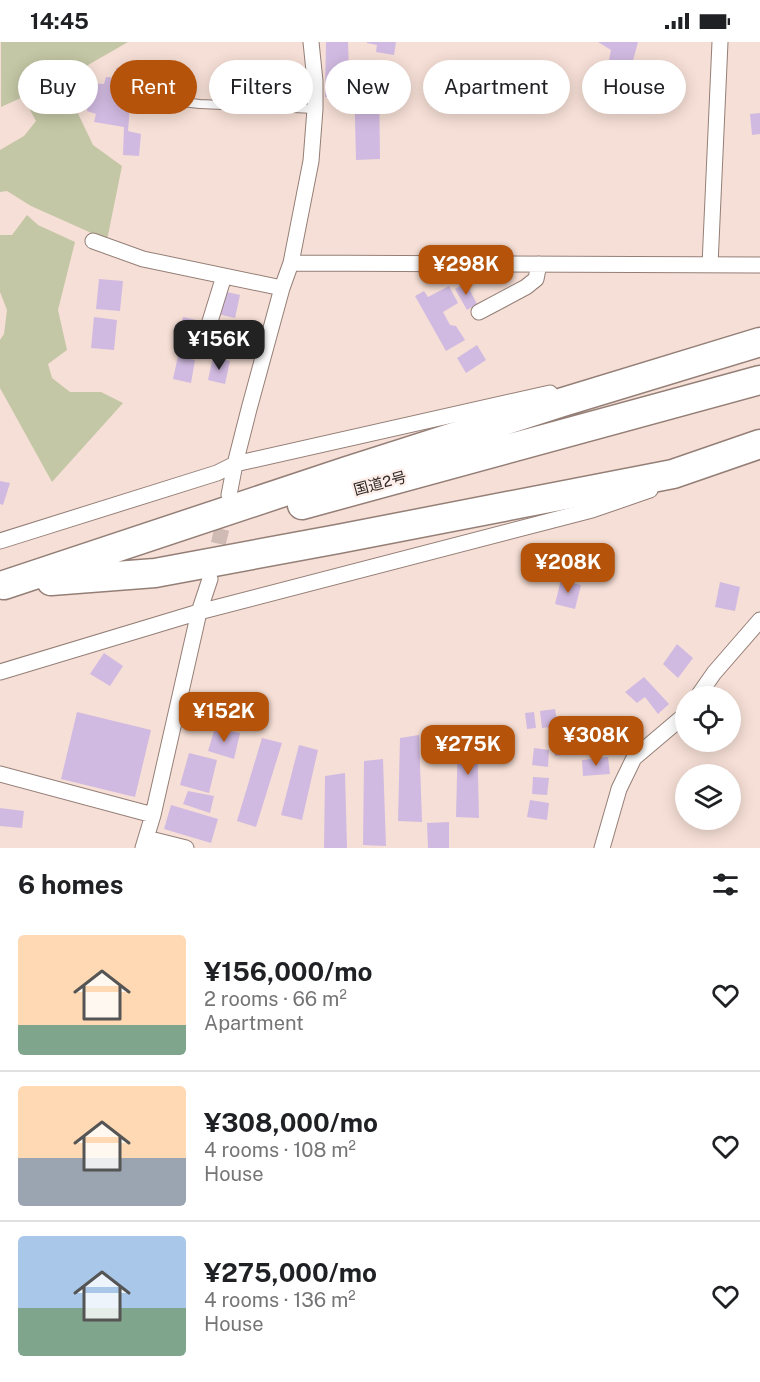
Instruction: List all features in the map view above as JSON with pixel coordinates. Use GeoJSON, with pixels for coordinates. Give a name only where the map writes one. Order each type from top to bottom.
{"type":"FeatureCollection","features":[{"type":"Feature","properties":{"kind":"highway"},"geometry":{"type":"LineString","coordinates":[[2,586],[347,471],[760,342]]}},
{"type":"Feature","properties":{"kind":"highway","name":"国道2号"},"geometry":{"type":"LineString","coordinates":[[2,586],[760,380]]}},
{"type":"Feature","properties":{"kind":"highway"},"geometry":{"type":"LineString","coordinates":[[2,586],[155,573],[338,539],[674,474],[760,444]]}},
{"type":"Feature","properties":{"kind":"street"},"geometry":{"type":"LineString","coordinates":[[229,495],[235,464],[282,288],[291,263],[311,161],[315,81],[311,42]]}},
{"type":"Feature","properties":{"kind":"street"},"geometry":{"type":"LineString","coordinates":[[711,265],[720,42]]}},
{"type":"Feature","properties":{"kind":"street"},"geometry":{"type":"LineString","coordinates":[[93,242],[143,258],[282,288]]}},
{"type":"Feature","properties":{"kind":"street"},"geometry":{"type":"LineString","coordinates":[[291,263],[760,265]]}},
{"type":"Feature","properties":{"kind":"street"},"geometry":{"type":"LineString","coordinates":[[479,312],[536,279],[539,264]]}},
{"type":"Feature","properties":{"kind":"street"},"geometry":{"type":"LineString","coordinates":[[203,344],[225,276]]}},
{"type":"Feature","properties":{"kind":"street"},"geometry":{"type":"LineString","coordinates":[[0,541],[217,473],[235,464],[543,394],[640,379]]}},
{"type":"Feature","properties":{"kind":"street"},"geometry":{"type":"LineString","coordinates":[[0,672],[199,612],[592,510],[653,489],[674,474]]}},
{"type":"Feature","properties":{"kind":"street"},"geometry":{"type":"LineString","coordinates":[[186,848],[145,843],[199,612],[210,579]]}},
{"type":"Feature","properties":{"kind":"street"},"geometry":{"type":"LineString","coordinates":[[705,686],[760,620]]}},
{"type":"Feature","properties":{"kind":"street"},"geometry":{"type":"LineString","coordinates":[[602,848],[619,789],[634,758],[675,723]]}},
{"type":"Feature","properties":{"kind":"street"},"geometry":{"type":"LineString","coordinates":[[0,774],[153,815]]}},
{"type":"Feature","properties":{"kind":"lane"},"geometry":{"type":"LineString","coordinates":[[197,104],[315,109]]}},
{"type":"Feature","properties":{"kind":"green space"},"geometry":{"type":"Polygon","coordinates":[[[1,42],[128,42],[97,60],[18,60],[18,99],[1,107],[1,42]]]}},
{"type":"Feature","properties":{"kind":"green space"},"geometry":{"type":"Polygon","coordinates":[[[32,114],[78,114],[93,145],[122,166],[107,240],[31,206],[7,191],[0,192],[0,150],[24,136],[36,121],[32,114]]]}},
{"type":"Feature","properties":{"kind":"green space"},"geometry":{"type":"Polygon","coordinates":[[[27,215],[38,225],[75,242],[58,310],[67,350],[48,364],[52,378],[70,392],[101,392],[123,403],[52,482],[0,388],[0,340],[4,334],[7,310],[0,292],[0,235],[12,235],[27,215]]]}},
{"type":"Feature","properties":{"kind":"building"},"geometry":{"type":"Polygon","coordinates":[[[326,42],[348,42],[349,60],[326,60],[326,42]]]}},
{"type":"Feature","properties":{"kind":"building"},"geometry":{"type":"Polygon","coordinates":[[[367,42],[396,42],[394,55],[376,52],[377,45],[367,42]]]}},
{"type":"Feature","properties":{"kind":"building"},"geometry":{"type":"Polygon","coordinates":[[[598,42],[638,42],[633,60],[609,60],[611,50],[598,42]]]}},
{"type":"Feature","properties":{"kind":"building"},"geometry":{"type":"Polygon","coordinates":[[[106,77],[110,77],[110,114],[129,114],[128,131],[141,134],[139,156],[123,155],[124,127],[94,122],[98,114],[98,84],[104,84],[106,77]]]}},
{"type":"Feature","properties":{"kind":"building"},"geometry":{"type":"Polygon","coordinates":[[[760,113],[760,134],[752,135],[750,114],[760,113]]]}},
{"type":"Feature","properties":{"kind":"building"},"geometry":{"type":"Polygon","coordinates":[[[355,114],[379,114],[380,159],[356,160],[355,114]]]}},
{"type":"Feature","properties":{"kind":"building"},"geometry":{"type":"Polygon","coordinates":[[[99,279],[123,281],[120,311],[96,309],[99,279]]]}},
{"type":"Feature","properties":{"kind":"building"},"geometry":{"type":"Polygon","coordinates":[[[466,283],[477,304],[467,310],[455,289],[466,283]]]}},
{"type":"Feature","properties":{"kind":"building"},"geometry":{"type":"Polygon","coordinates":[[[449,286],[458,303],[443,312],[450,325],[456,326],[465,340],[446,351],[415,296],[424,291],[428,297],[449,286]]]}},
{"type":"Feature","properties":{"kind":"building"},"geometry":{"type":"Polygon","coordinates":[[[223,291],[240,295],[235,318],[218,314],[223,291]]]}},
{"type":"Feature","properties":{"kind":"building"},"geometry":{"type":"Polygon","coordinates":[[[94,317],[117,320],[114,350],[91,348],[94,317]]]}},
{"type":"Feature","properties":{"kind":"building"},"geometry":{"type":"Polygon","coordinates":[[[183,317],[201,321],[196,344],[178,340],[183,317]]]}},
{"type":"Feature","properties":{"kind":"building"},"geometry":{"type":"Polygon","coordinates":[[[217,326],[234,330],[229,353],[212,349],[217,326]]]}},
{"type":"Feature","properties":{"kind":"building"},"geometry":{"type":"Polygon","coordinates":[[[477,345],[486,360],[466,373],[457,358],[477,345]]]}},
{"type":"Feature","properties":{"kind":"building"},"geometry":{"type":"Polygon","coordinates":[[[178,356],[195,360],[191,383],[173,379],[178,356]]]}},
{"type":"Feature","properties":{"kind":"building"},"geometry":{"type":"Polygon","coordinates":[[[213,357],[230,361],[225,384],[208,380],[213,357]]]}},
{"type":"Feature","properties":{"kind":"building"},"geometry":{"type":"Polygon","coordinates":[[[0,481],[10,483],[3,505],[0,504],[0,481]]]}},
{"type":"Feature","properties":{"kind":"building"},"geometry":{"type":"Polygon","coordinates":[[[570,549],[600,555],[594,576],[566,571],[570,549]]]}},
{"type":"Feature","properties":{"kind":"building"},"geometry":{"type":"Polygon","coordinates":[[[561,580],[581,585],[575,609],[555,604],[561,580]]]}},
{"type":"Feature","properties":{"kind":"building"},"geometry":{"type":"Polygon","coordinates":[[[720,582],[740,587],[735,611],[715,607],[720,582]]]}},
{"type":"Feature","properties":{"kind":"building"},"geometry":{"type":"Polygon","coordinates":[[[677,644],[693,658],[678,678],[663,664],[677,644]]]}},
{"type":"Feature","properties":{"kind":"building"},"geometry":{"type":"Polygon","coordinates":[[[104,653],[123,666],[110,686],[90,674],[104,653]]]}},
{"type":"Feature","properties":{"kind":"building"},"geometry":{"type":"Polygon","coordinates":[[[644,677],[669,704],[658,714],[645,697],[637,703],[625,692],[644,677]]]}},
{"type":"Feature","properties":{"kind":"building"},"geometry":{"type":"Polygon","coordinates":[[[555,709],[558,726],[542,728],[540,711],[555,709]]]}},
{"type":"Feature","properties":{"kind":"building"},"geometry":{"type":"Polygon","coordinates":[[[77,712],[151,730],[135,797],[61,779],[77,712]]]}},
{"type":"Feature","properties":{"kind":"building"},"geometry":{"type":"Polygon","coordinates":[[[534,712],[536,728],[527,729],[525,713],[534,712]]]}},
{"type":"Feature","properties":{"kind":"building"},"geometry":{"type":"Polygon","coordinates":[[[215,728],[240,733],[234,759],[208,751],[215,728]]]}},
{"type":"Feature","properties":{"kind":"building"},"geometry":{"type":"Polygon","coordinates":[[[477,730],[479,818],[456,817],[458,733],[477,730]]]}},
{"type":"Feature","properties":{"kind":"building"},"geometry":{"type":"Polygon","coordinates":[[[419,735],[422,822],[398,821],[400,738],[419,735]]]}},
{"type":"Feature","properties":{"kind":"building"},"geometry":{"type":"Polygon","coordinates":[[[569,737],[571,754],[555,756],[553,740],[569,737]]]}},
{"type":"Feature","properties":{"kind":"building"},"geometry":{"type":"Polygon","coordinates":[[[262,738],[282,743],[256,827],[237,821],[262,738]]]}},
{"type":"Feature","properties":{"kind":"building"},"geometry":{"type":"Polygon","coordinates":[[[299,745],[318,750],[302,820],[281,815],[299,745]]]}},
{"type":"Feature","properties":{"kind":"building"},"geometry":{"type":"Polygon","coordinates":[[[534,748],[549,750],[548,767],[532,765],[534,748]]]}},
{"type":"Feature","properties":{"kind":"building"},"geometry":{"type":"Polygon","coordinates":[[[189,753],[217,760],[209,793],[180,785],[189,753]]]}},
{"type":"Feature","properties":{"kind":"building"},"geometry":{"type":"Polygon","coordinates":[[[608,757],[610,774],[583,776],[582,760],[608,757]]]}},
{"type":"Feature","properties":{"kind":"building"},"geometry":{"type":"Polygon","coordinates":[[[383,759],[386,846],[363,845],[364,761],[383,759]]]}},
{"type":"Feature","properties":{"kind":"building"},"geometry":{"type":"Polygon","coordinates":[[[345,773],[347,848],[324,848],[325,776],[345,773]]]}},
{"type":"Feature","properties":{"kind":"building"},"geometry":{"type":"Polygon","coordinates":[[[533,777],[549,778],[547,795],[532,794],[533,777]]]}},
{"type":"Feature","properties":{"kind":"building"},"geometry":{"type":"Polygon","coordinates":[[[188,791],[214,796],[210,813],[183,804],[188,791]]]}},
{"type":"Feature","properties":{"kind":"building"},"geometry":{"type":"Polygon","coordinates":[[[530,800],[549,803],[547,820],[527,817],[530,800]]]}},
{"type":"Feature","properties":{"kind":"building"},"geometry":{"type":"Polygon","coordinates":[[[171,805],[218,819],[211,843],[164,829],[171,805]]]}},
{"type":"Feature","properties":{"kind":"building"},"geometry":{"type":"Polygon","coordinates":[[[0,808],[24,811],[22,828],[0,826],[0,808]]]}},
{"type":"Feature","properties":{"kind":"building"},"geometry":{"type":"Polygon","coordinates":[[[449,822],[449,848],[428,848],[427,823],[449,822]]]}},
{"type":"Feature","properties":{"kind":"tunnel"},"geometry":{"type":"LineString","coordinates":[[213,566],[227,507]]}}]}
